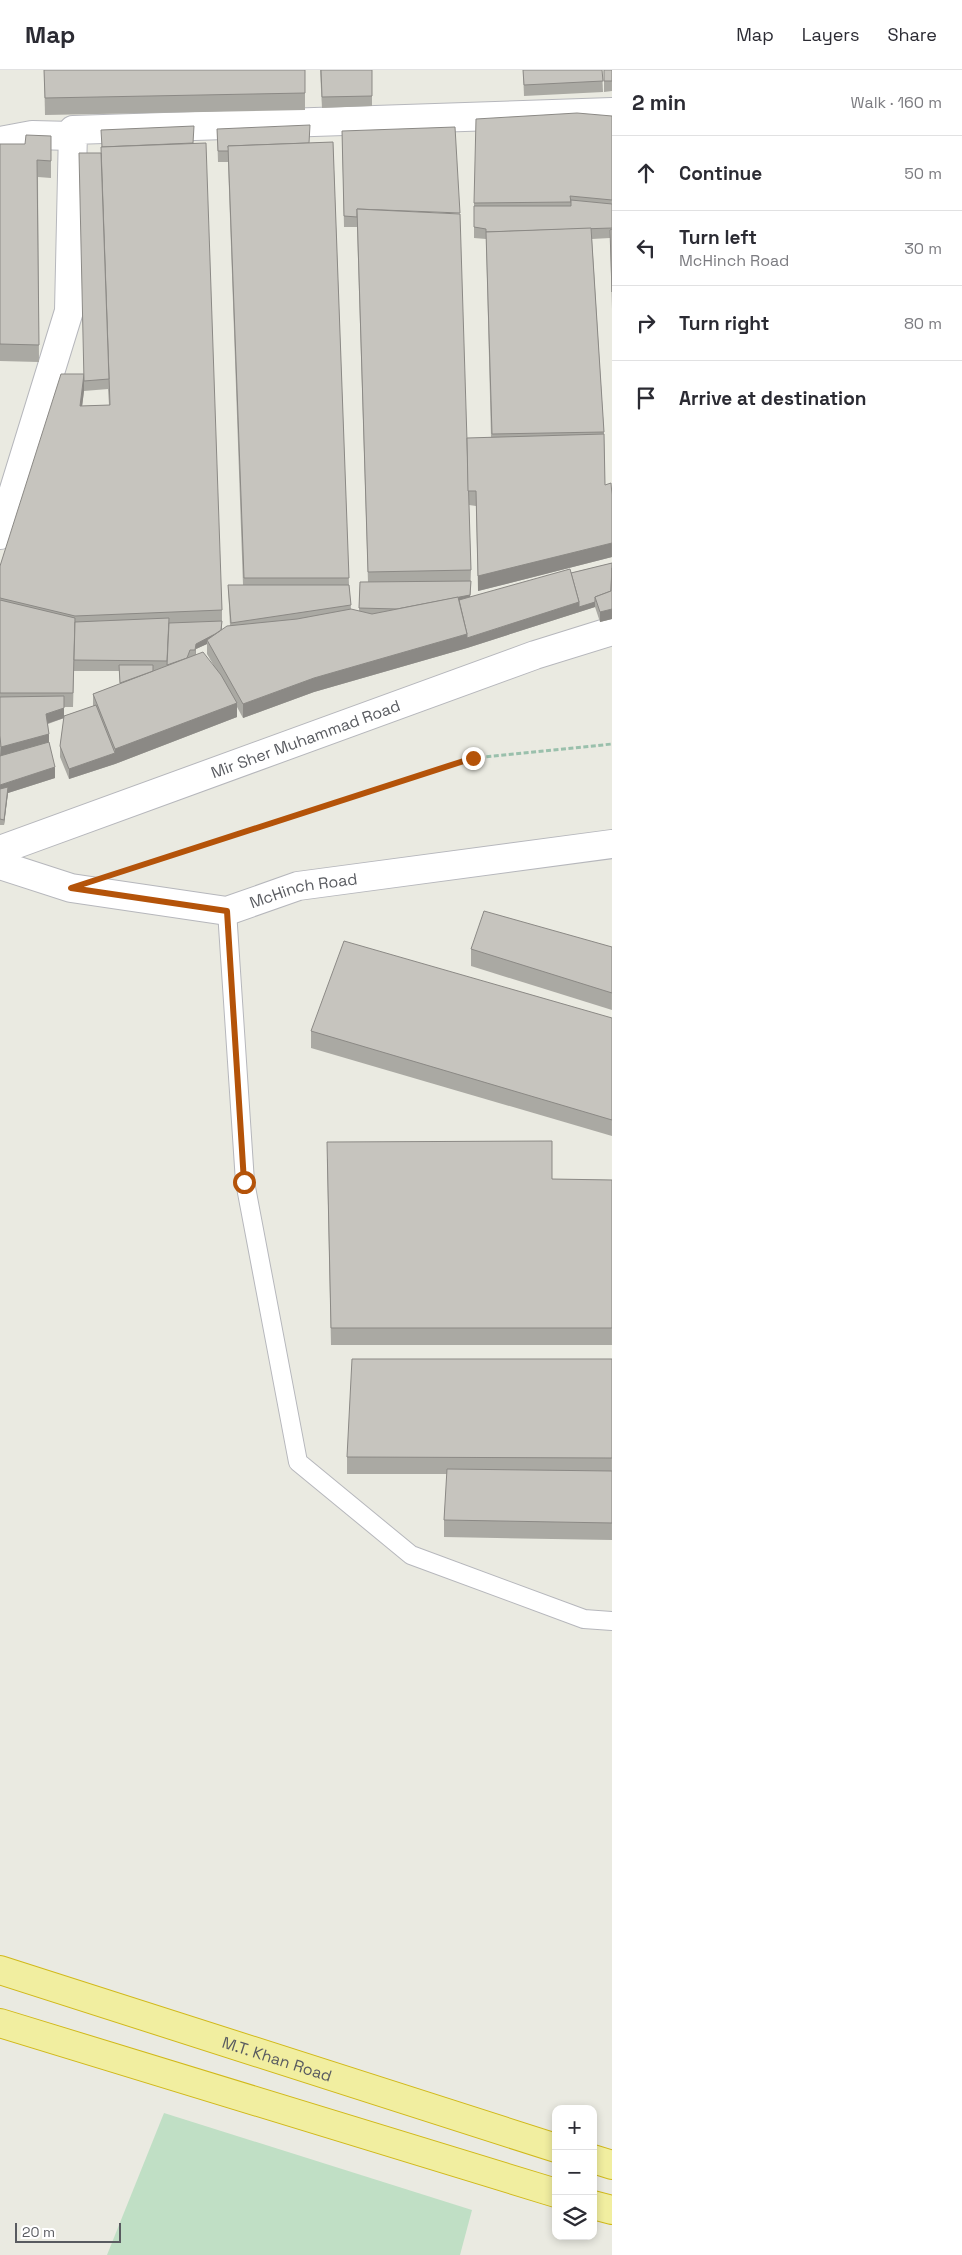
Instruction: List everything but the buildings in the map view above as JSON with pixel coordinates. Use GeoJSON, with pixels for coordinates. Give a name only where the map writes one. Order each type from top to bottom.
{"type":"FeatureCollection","features":[{"type":"Feature","properties":{"kind":"highway","name":"M.T. Khan Road"},"geometry":{"type":"LineString","coordinates":[[0,1970],[552,2147]]}},
{"type":"Feature","properties":{"kind":"highway"},"geometry":{"type":"LineString","coordinates":[[0,2023],[552,2192]]}},
{"type":"Feature","properties":{"kind":"highway"},"geometry":{"type":"LineString","coordinates":[[597,2160],[612,2165]]}},
{"type":"Feature","properties":{"kind":"street"},"geometry":{"type":"LineString","coordinates":[[0,534],[69,311],[73,130],[612,112]]}},
{"type":"Feature","properties":{"kind":"street"},"geometry":{"type":"LineString","coordinates":[[0,141],[32,135],[73,136]]}},
{"type":"Feature","properties":{"kind":"street","name":"Mir Sher Muhammad Road"},"geometry":{"type":"LineString","coordinates":[[0,850],[535,655],[612,631]]}},
{"type":"Feature","properties":{"kind":"street","name":"McHinch Road"},"geometry":{"type":"LineString","coordinates":[[0,865],[71,888],[227,911],[298,886],[612,844]]}},
{"type":"Feature","properties":{"kind":"lane"},"geometry":{"type":"LineString","coordinates":[[227,911],[244,1182],[298,1462],[411,1555],[584,1619],[612,1621]]}},
{"type":"Feature","properties":{"kind":"path"},"geometry":{"type":"LineString","coordinates":[[137,867],[473,758],[612,744]]}},
{"type":"Feature","properties":{"kind":"green space"},"geometry":{"type":"Polygon","coordinates":[[[164,2113],[472,2210],[460,2255],[107,2255],[164,2113]]]}},
{"type":"Feature","properties":{"kind":"route"},"geometry":{"type":"LineString","coordinates":[[244,1182],[227,911],[71,888],[473,758]]}}]}
